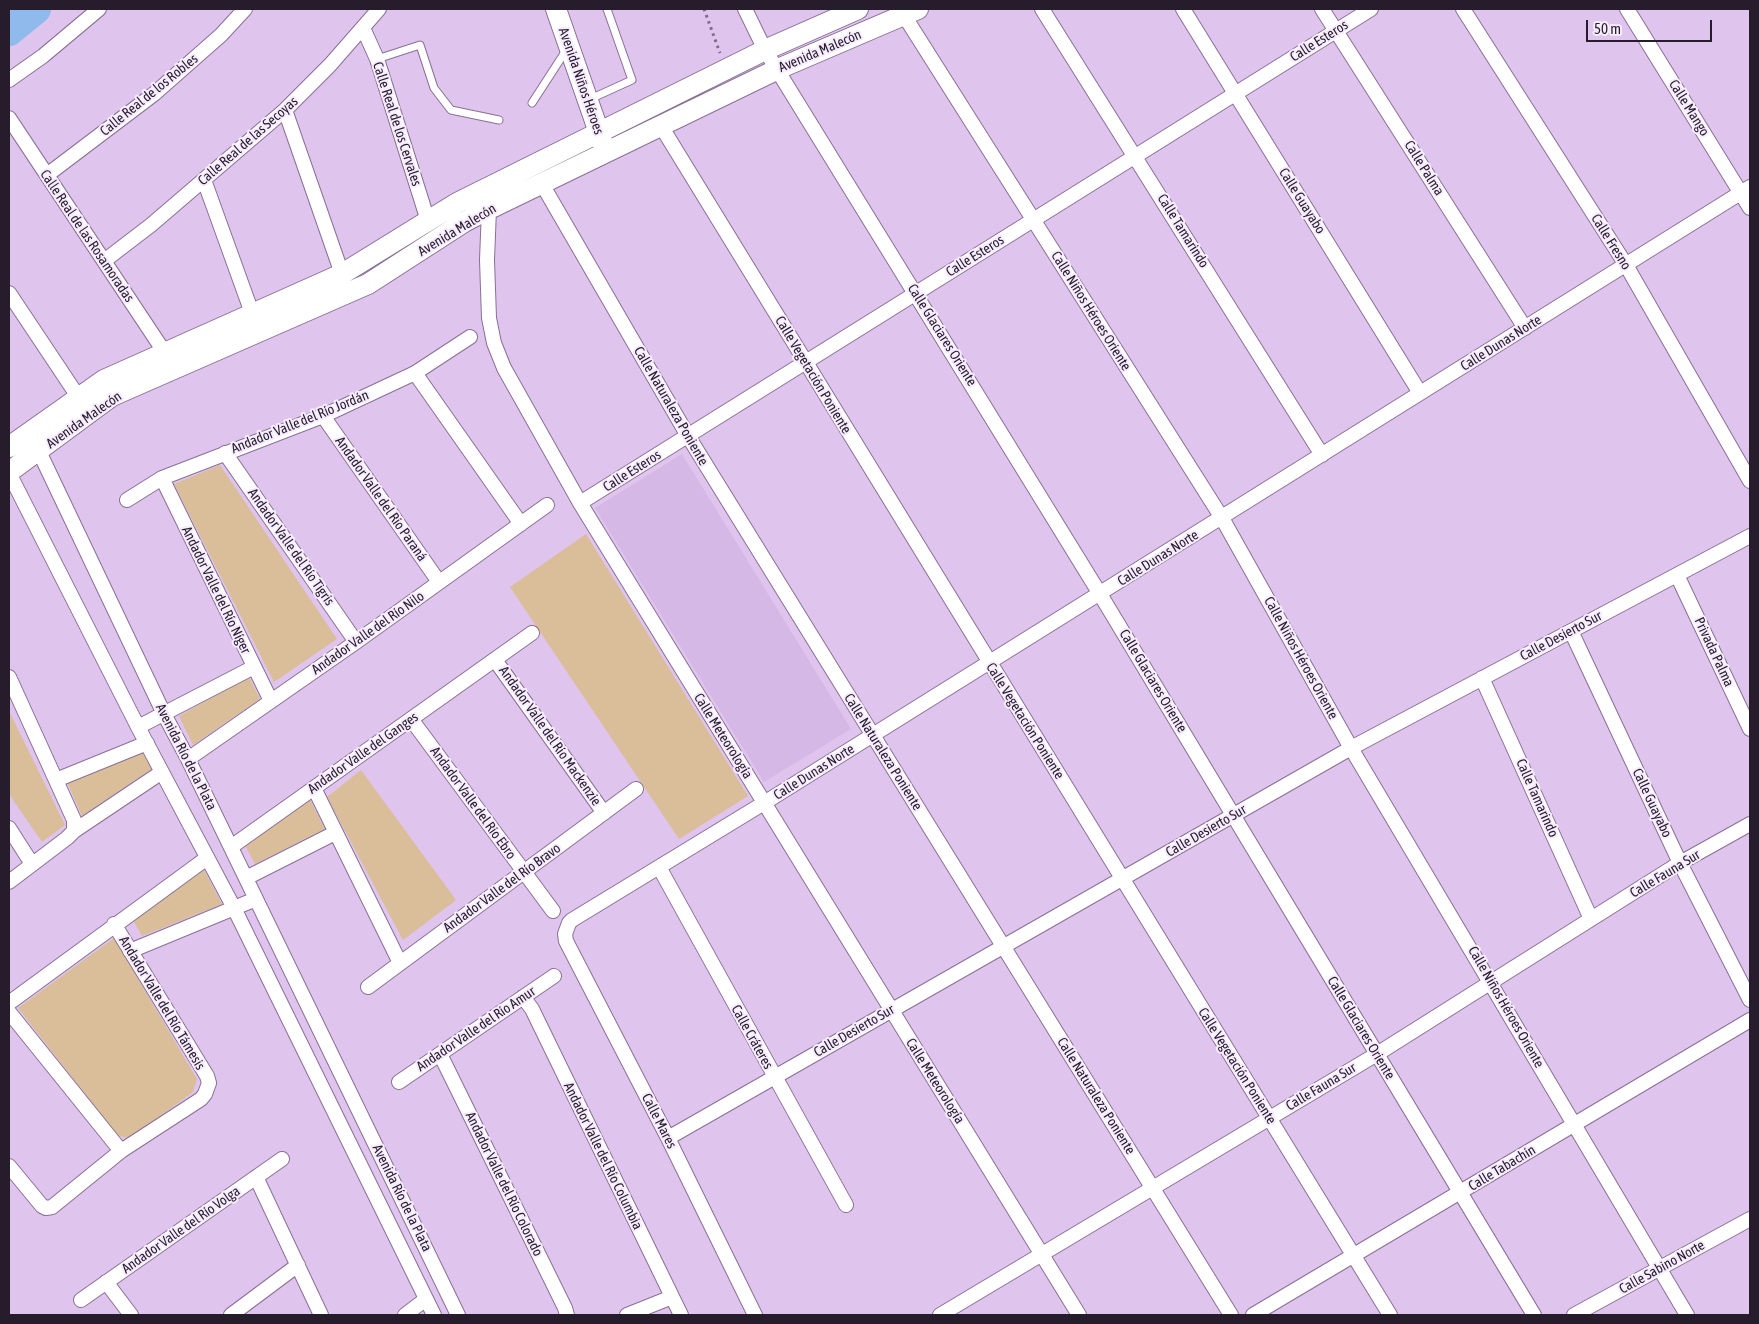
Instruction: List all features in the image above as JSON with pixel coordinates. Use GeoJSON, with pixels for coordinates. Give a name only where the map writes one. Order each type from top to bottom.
{"type":"FeatureCollection","features":[{"type":"Feature","properties":{"kind":"street"},"geometry":{"type":"LineString","coordinates":[[9,80],[43,56],[99,9]]}},
{"type":"Feature","properties":{"kind":"street","name":"Calle Real de los Robles"},"geometry":{"type":"LineString","coordinates":[[47,175],[154,94],[220,35],[245,9]]}},
{"type":"Feature","properties":{"kind":"street","name":"Calle Real de las Secoyas"},"geometry":{"type":"LineString","coordinates":[[104,261],[151,225],[285,110],[330,65],[379,9]]}},
{"type":"Feature","properties":{"kind":"street","name":"Avenida Niños Héroes"},"geometry":{"type":"LineString","coordinates":[[556,9],[607,153]]}},
{"type":"Feature","properties":{"kind":"street","name":"Calle Glaciares Oriente"},"geometry":{"type":"LineString","coordinates":[[745,9],[765,50],[1100,594],[1534,1315]]}},
{"type":"Feature","properties":{"kind":"street","name":"Avenida Malecón"},"geometry":{"type":"LineString","coordinates":[[9,447],[104,380],[342,274],[457,203],[765,50],[858,9]]}},
{"type":"Feature","properties":{"kind":"street","name":"Calle Tamarindo"},"geometry":{"type":"LineString","coordinates":[[1042,9],[1322,455]]}},
{"type":"Feature","properties":{"kind":"street","name":"Calle Guayabo"},"geometry":{"type":"LineString","coordinates":[[1182,9],[1420,393]]}},
{"type":"Feature","properties":{"kind":"street","name":"Calle Palma"},"geometry":{"type":"LineString","coordinates":[[1322,9],[1525,328]]}},
{"type":"Feature","properties":{"kind":"street","name":"Calle Esteros"},"geometry":{"type":"LineString","coordinates":[[580,503],[1371,9]]}},
{"type":"Feature","properties":{"kind":"street","name":"Calle Fresno"},"geometry":{"type":"LineString","coordinates":[[1463,9],[1626,265],[1750,481]]}},
{"type":"Feature","properties":{"kind":"street","name":"Calle Mango"},"geometry":{"type":"LineString","coordinates":[[1627,9],[1746,190],[1750,208]]}},
{"type":"Feature","properties":{"kind":"street","name":"Avenida Malecón"},"geometry":{"type":"LineString","coordinates":[[9,472],[112,396],[368,284],[464,222],[489,209],[778,69],[907,11]]}},
{"type":"Feature","properties":{"kind":"street","name":"Calle Niños Héroes Oriente"},"geometry":{"type":"LineString","coordinates":[[907,11],[1033,220],[1222,518],[1351,748],[1687,1315]]}},
{"type":"Feature","properties":{"kind":"street","name":"Calle Real de los Cervales"},"geometry":{"type":"LineString","coordinates":[[363,28],[377,59],[428,221]]}},
{"type":"Feature","properties":{"kind":"street"},"geometry":{"type":"LineString","coordinates":[[285,110],[342,274]]}},
{"type":"Feature","properties":{"kind":"street","name":"Calle Real de las Rosamoradas"},"geometry":{"type":"LineString","coordinates":[[9,118],[165,354]]}},
{"type":"Feature","properties":{"kind":"street","name":"Calle Vegetación Poniente"},"geometry":{"type":"LineString","coordinates":[[661,126],[1390,1315]]}},
{"type":"Feature","properties":{"kind":"street"},"geometry":{"type":"LineString","coordinates":[[204,180],[252,313]]}},
{"type":"Feature","properties":{"kind":"street","name":"Calle Naturaleza Poniente"},"geometry":{"type":"LineString","coordinates":[[542,184],[688,436],[1231,1315]]}},
{"type":"Feature","properties":{"kind":"street","name":"Calle Dunas Norte"},"geometry":{"type":"LineString","coordinates":[[566,928],[572,920],[873,736],[1746,190]]}},
{"type":"Feature","properties":{"kind":"street","name":"Calle Meteorología"},"geometry":{"type":"LineString","coordinates":[[489,209],[487,260],[489,318],[494,343],[504,368],[580,503],[1079,1315]]}},
{"type":"Feature","properties":{"kind":"street"},"geometry":{"type":"LineString","coordinates":[[9,293],[79,398]]}},
{"type":"Feature","properties":{"kind":"street","name":"Andador Valle del Río Jordán"},"geometry":{"type":"LineString","coordinates":[[127,500],[162,478],[323,416],[415,373],[470,337]]}},
{"type":"Feature","properties":{"kind":"street"},"geometry":{"type":"LineString","coordinates":[[415,373],[521,524]]}},
{"type":"Feature","properties":{"kind":"street","name":"Andador Valle del Río Paraná"},"geometry":{"type":"LineString","coordinates":[[323,416],[439,582]]}},
{"type":"Feature","properties":{"kind":"street","name":"Avenida Río de la Plata"},"geometry":{"type":"LineString","coordinates":[[30,433],[164,714],[188,759],[458,1315]]}},
{"type":"Feature","properties":{"kind":"street","name":"Andador Valle del Río Tigris"},"geometry":{"type":"LineString","coordinates":[[225,453],[356,642]]}},
{"type":"Feature","properties":{"kind":"street","name":"Avenida Río de la Plata"},"geometry":{"type":"LineString","coordinates":[[9,472],[138,727],[234,908],[434,1315]]}},
{"type":"Feature","properties":{"kind":"street","name":"Andador Valle del Río Níger"},"geometry":{"type":"LineString","coordinates":[[162,478],[271,701]]}},
{"type":"Feature","properties":{"kind":"street","name":"Andador Valle del Río Nilo"},"geometry":{"type":"LineString","coordinates":[[188,759],[356,642],[547,505]]}},
{"type":"Feature","properties":{"kind":"street","name":"Calle Desierto Sur"},"geometry":{"type":"LineString","coordinates":[[668,1138],[773,1076],[1351,748],[1750,536]]}},
{"type":"Feature","properties":{"kind":"street","name":"Privada Palma"},"geometry":{"type":"LineString","coordinates":[[1677,575],[1750,729]]}},
{"type":"Feature","properties":{"kind":"street","name":"Calle Guayabo"},"geometry":{"type":"LineString","coordinates":[[1571,631],[1680,863],[1750,1000]]}},
{"type":"Feature","properties":{"kind":"street","name":"Andador Valle del Ganges"},"geometry":{"type":"LineString","coordinates":[[231,847],[532,634]]}},
{"type":"Feature","properties":{"kind":"street","name":"Andador Valle del Río Mackenzie"},"geometry":{"type":"LineString","coordinates":[[495,660],[604,813]]}},
{"type":"Feature","properties":{"kind":"street"},"geometry":{"type":"LineString","coordinates":[[138,727],[254,667]]}},
{"type":"Feature","properties":{"kind":"street"},"geometry":{"type":"LineString","coordinates":[[9,677],[74,820],[74,831]]}},
{"type":"Feature","properties":{"kind":"street","name":"Calle Tamarindo"},"geometry":{"type":"LineString","coordinates":[[1482,678],[1592,919]]}},
{"type":"Feature","properties":{"kind":"street","name":"Andador Valle del Río Ebro"},"geometry":{"type":"LineString","coordinates":[[411,720],[553,911]]}},
{"type":"Feature","properties":{"kind":"street"},"geometry":{"type":"LineString","coordinates":[[56,780],[147,743]]}},
{"type":"Feature","properties":{"kind":"street"},"geometry":{"type":"LineString","coordinates":[[9,882],[74,831],[162,772]]}},
{"type":"Feature","properties":{"kind":"street"},"geometry":{"type":"LineString","coordinates":[[314,788],[400,963]]}},
{"type":"Feature","properties":{"kind":"street","name":"Andador Valle del Río Bravo"},"geometry":{"type":"LineString","coordinates":[[368,986],[636,790]]}},
{"type":"Feature","properties":{"kind":"street","name":"Calle Fauna Sur"},"geometry":{"type":"LineString","coordinates":[[940,1315],[1377,1054],[1680,863],[1750,824]]}},
{"type":"Feature","properties":{"kind":"street"},"geometry":{"type":"LineString","coordinates":[[9,828],[32,864]]}},
{"type":"Feature","properties":{"kind":"street"},"geometry":{"type":"LineString","coordinates":[[246,878],[335,833]]}},
{"type":"Feature","properties":{"kind":"street"},"geometry":{"type":"LineString","coordinates":[[9,1003],[114,924],[207,858]]}},
{"type":"Feature","properties":{"kind":"street","name":"Calle Cráteres"},"geometry":{"type":"LineString","coordinates":[[660,867],[846,1206]]}},
{"type":"Feature","properties":{"kind":"street"},"geometry":{"type":"LineString","coordinates":[[130,951],[256,899]]}},
{"type":"Feature","properties":{"kind":"street","name":"Andador Valle del Río Támesis"},"geometry":{"type":"LineString","coordinates":[[9,1166],[46,1208],[52,1207],[121,1152],[201,1099],[205,1094],[209,1083],[207,1076],[114,924]]}},
{"type":"Feature","properties":{"kind":"street","name":"Calle Mares"},"geometry":{"type":"LineString","coordinates":[[566,928],[566,941],[668,1138],[755,1315]]}},
{"type":"Feature","properties":{"kind":"street","name":"Andador Valle del Río Amur"},"geometry":{"type":"LineString","coordinates":[[398,1082],[554,976]]}},
{"type":"Feature","properties":{"kind":"street","name":"Andador Valle del Río Columbia"},"geometry":{"type":"LineString","coordinates":[[523,998],[532,1009],[681,1315]]}},
{"type":"Feature","properties":{"kind":"street"},"geometry":{"type":"LineString","coordinates":[[9,1012],[121,1152]]}},
{"type":"Feature","properties":{"kind":"street","name":"Calle Tabachín"},"geometry":{"type":"LineString","coordinates":[[1253,1315],[1750,1020]]}},
{"type":"Feature","properties":{"kind":"street","name":"Andador Valle del Río Colorado"},"geometry":{"type":"LineString","coordinates":[[440,1054],[567,1315]]}},
{"type":"Feature","properties":{"kind":"street"},"geometry":{"type":"LineString","coordinates":[[324,1091],[345,1081]]}},
{"type":"Feature","properties":{"kind":"street","name":"Andador Valle del Río Volga"},"geometry":{"type":"LineString","coordinates":[[81,1300],[282,1160]]}},
{"type":"Feature","properties":{"kind":"street"},"geometry":{"type":"LineString","coordinates":[[256,1177],[321,1315]]}},
{"type":"Feature","properties":{"kind":"street","name":"Calle Sabino Norte"},"geometry":{"type":"LineString","coordinates":[[1574,1315],[1750,1219]]}},
{"type":"Feature","properties":{"kind":"street"},"geometry":{"type":"LineString","coordinates":[[231,1315],[298,1265]]}},
{"type":"Feature","properties":{"kind":"street"},"geometry":{"type":"LineString","coordinates":[[106,1282],[131,1315]]}},
{"type":"Feature","properties":{"kind":"street"},"geometry":{"type":"LineString","coordinates":[[627,1315],[672,1297]]}},
{"type":"Feature","properties":{"kind":"street"},"geometry":{"type":"LineString","coordinates":[[405,1315],[426,1299]]}},
{"type":"Feature","properties":{"kind":"lane"},"geometry":{"type":"LineString","coordinates":[[588,100],[632,80],[607,9]]}},
{"type":"Feature","properties":{"kind":"lane"},"geometry":{"type":"LineString","coordinates":[[377,59],[420,45],[434,88],[451,110],[499,120]]}},
{"type":"Feature","properties":{"kind":"lane"},"geometry":{"type":"LineString","coordinates":[[532,103],[569,46]]}},
{"type":"Feature","properties":{"kind":"path"},"geometry":{"type":"LineString","coordinates":[[704,9],[726,69]]}},
{"type":"Feature","properties":{"kind":"shaded area"},"geometry":{"type":"Polygon","coordinates":[[[682,454],[851,729],[764,782],[595,508],[682,454]]]}},
{"type":"Feature","properties":{"kind":"shaded area"},"geometry":{"type":"Polygon","coordinates":[[[220,465],[337,639],[274,682],[174,484],[220,465]]]}},
{"type":"Feature","properties":{"kind":"shaded area"},"geometry":{"type":"Polygon","coordinates":[[[586,534],[748,796],[679,839],[510,587],[586,534]]]}},
{"type":"Feature","properties":{"kind":"shaded area"},"geometry":{"type":"Polygon","coordinates":[[[249,677],[260,699],[193,745],[179,716],[249,677]]]}},
{"type":"Feature","properties":{"kind":"shaded area"},"geometry":{"type":"Polygon","coordinates":[[[9,711],[65,825],[42,842],[9,794],[9,711]]]}},
{"type":"Feature","properties":{"kind":"shaded area"},"geometry":{"type":"Polygon","coordinates":[[[144,750],[153,768],[82,816],[67,782],[144,750]]]}},
{"type":"Feature","properties":{"kind":"shaded area"},"geometry":{"type":"Polygon","coordinates":[[[361,770],[456,900],[403,940],[327,797],[361,770]]]}},
{"type":"Feature","properties":{"kind":"shaded area"},"geometry":{"type":"Polygon","coordinates":[[[310,800],[325,829],[255,864],[245,845],[310,800]]]}},
{"type":"Feature","properties":{"kind":"shaded area"},"geometry":{"type":"Polygon","coordinates":[[[204,870],[222,904],[142,936],[133,920],[204,870]]]}},
{"type":"Feature","properties":{"kind":"shaded area"},"geometry":{"type":"Polygon","coordinates":[[[114,938],[197,1079],[193,1092],[130,1138],[118,1136],[18,1008],[114,938]]]}},
{"type":"Feature","properties":{"kind":"waterway"},"geometry":{"type":"LineString","coordinates":[[9,31],[36,9]]}}]}
